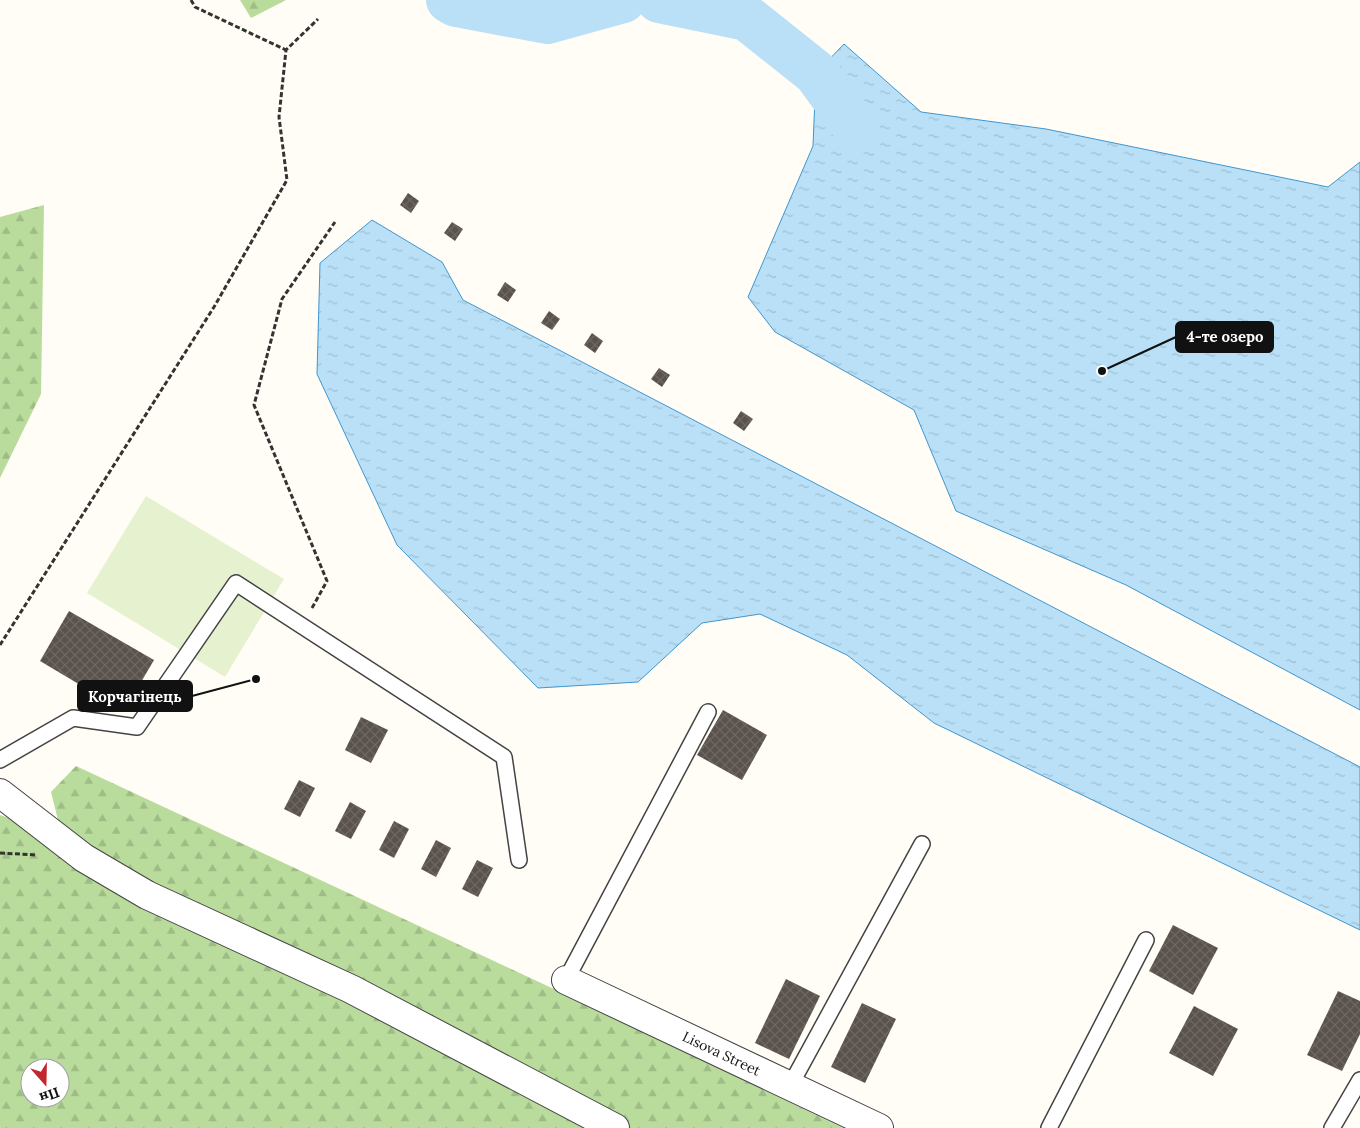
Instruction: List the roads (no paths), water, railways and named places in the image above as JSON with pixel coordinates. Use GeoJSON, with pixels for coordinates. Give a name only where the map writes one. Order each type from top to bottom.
{"type":"FeatureCollection","features":[{"type":"Feature","properties":{"kind":"street"},"geometry":{"type":"LineString","coordinates":[[0,793],[84,858],[147,895],[351,989],[615,1128]]}},
{"type":"Feature","properties":{"kind":"street","name":"Lisova Street"},"geometry":{"type":"LineString","coordinates":[[566,980],[879,1128]]}},
{"type":"Feature","properties":{"kind":"lane"},"geometry":{"type":"LineString","coordinates":[[0,760],[73,718],[137,727],[236,583],[504,757],[519,860]]}},
{"type":"Feature","properties":{"kind":"lane"},"geometry":{"type":"LineString","coordinates":[[566,980],[708,712]]}},
{"type":"Feature","properties":{"kind":"lane"},"geometry":{"type":"LineString","coordinates":[[790,1086],[922,844]]}},
{"type":"Feature","properties":{"kind":"lane"},"geometry":{"type":"LineString","coordinates":[[1049,1128],[1146,940]]}},
{"type":"Feature","properties":{"kind":"lane"},"geometry":{"type":"LineString","coordinates":[[1332,1128],[1360,1080]]}},
{"type":"Feature","properties":{"kind":"water"},"geometry":{"type":"Polygon","coordinates":[[[844,44],[921,112],[1046,129],[1328,187],[1360,162],[1360,710],[1126,585],[956,511],[914,410],[775,332],[748,297],[813,146],[816,73],[844,44]]]}},
{"type":"Feature","properties":{"kind":"water"},"geometry":{"type":"Polygon","coordinates":[[[372,220],[442,262],[463,300],[1360,767],[1360,930],[934,723],[847,655],[760,614],[702,623],[638,682],[538,688],[397,545],[317,374],[320,263],[372,220]]]}},
{"type":"Feature","properties":{"kind":"waterway"},"geometry":{"type":"LineString","coordinates":[[449,0],[456,4],[547,21],[623,0]]}},
{"type":"Feature","properties":{"kind":"waterway"},"geometry":{"type":"LineString","coordinates":[[659,0],[747,18],[816,73],[854,125]]}},
{"type":"Feature","properties":{"kind":"place","name":"4-те озеро"},"geometry":{"type":"Point","coordinates":[1102,371]}},
{"type":"Feature","properties":{"kind":"place","name":"Корчагінець"},"geometry":{"type":"Point","coordinates":[256,679]}}]}
